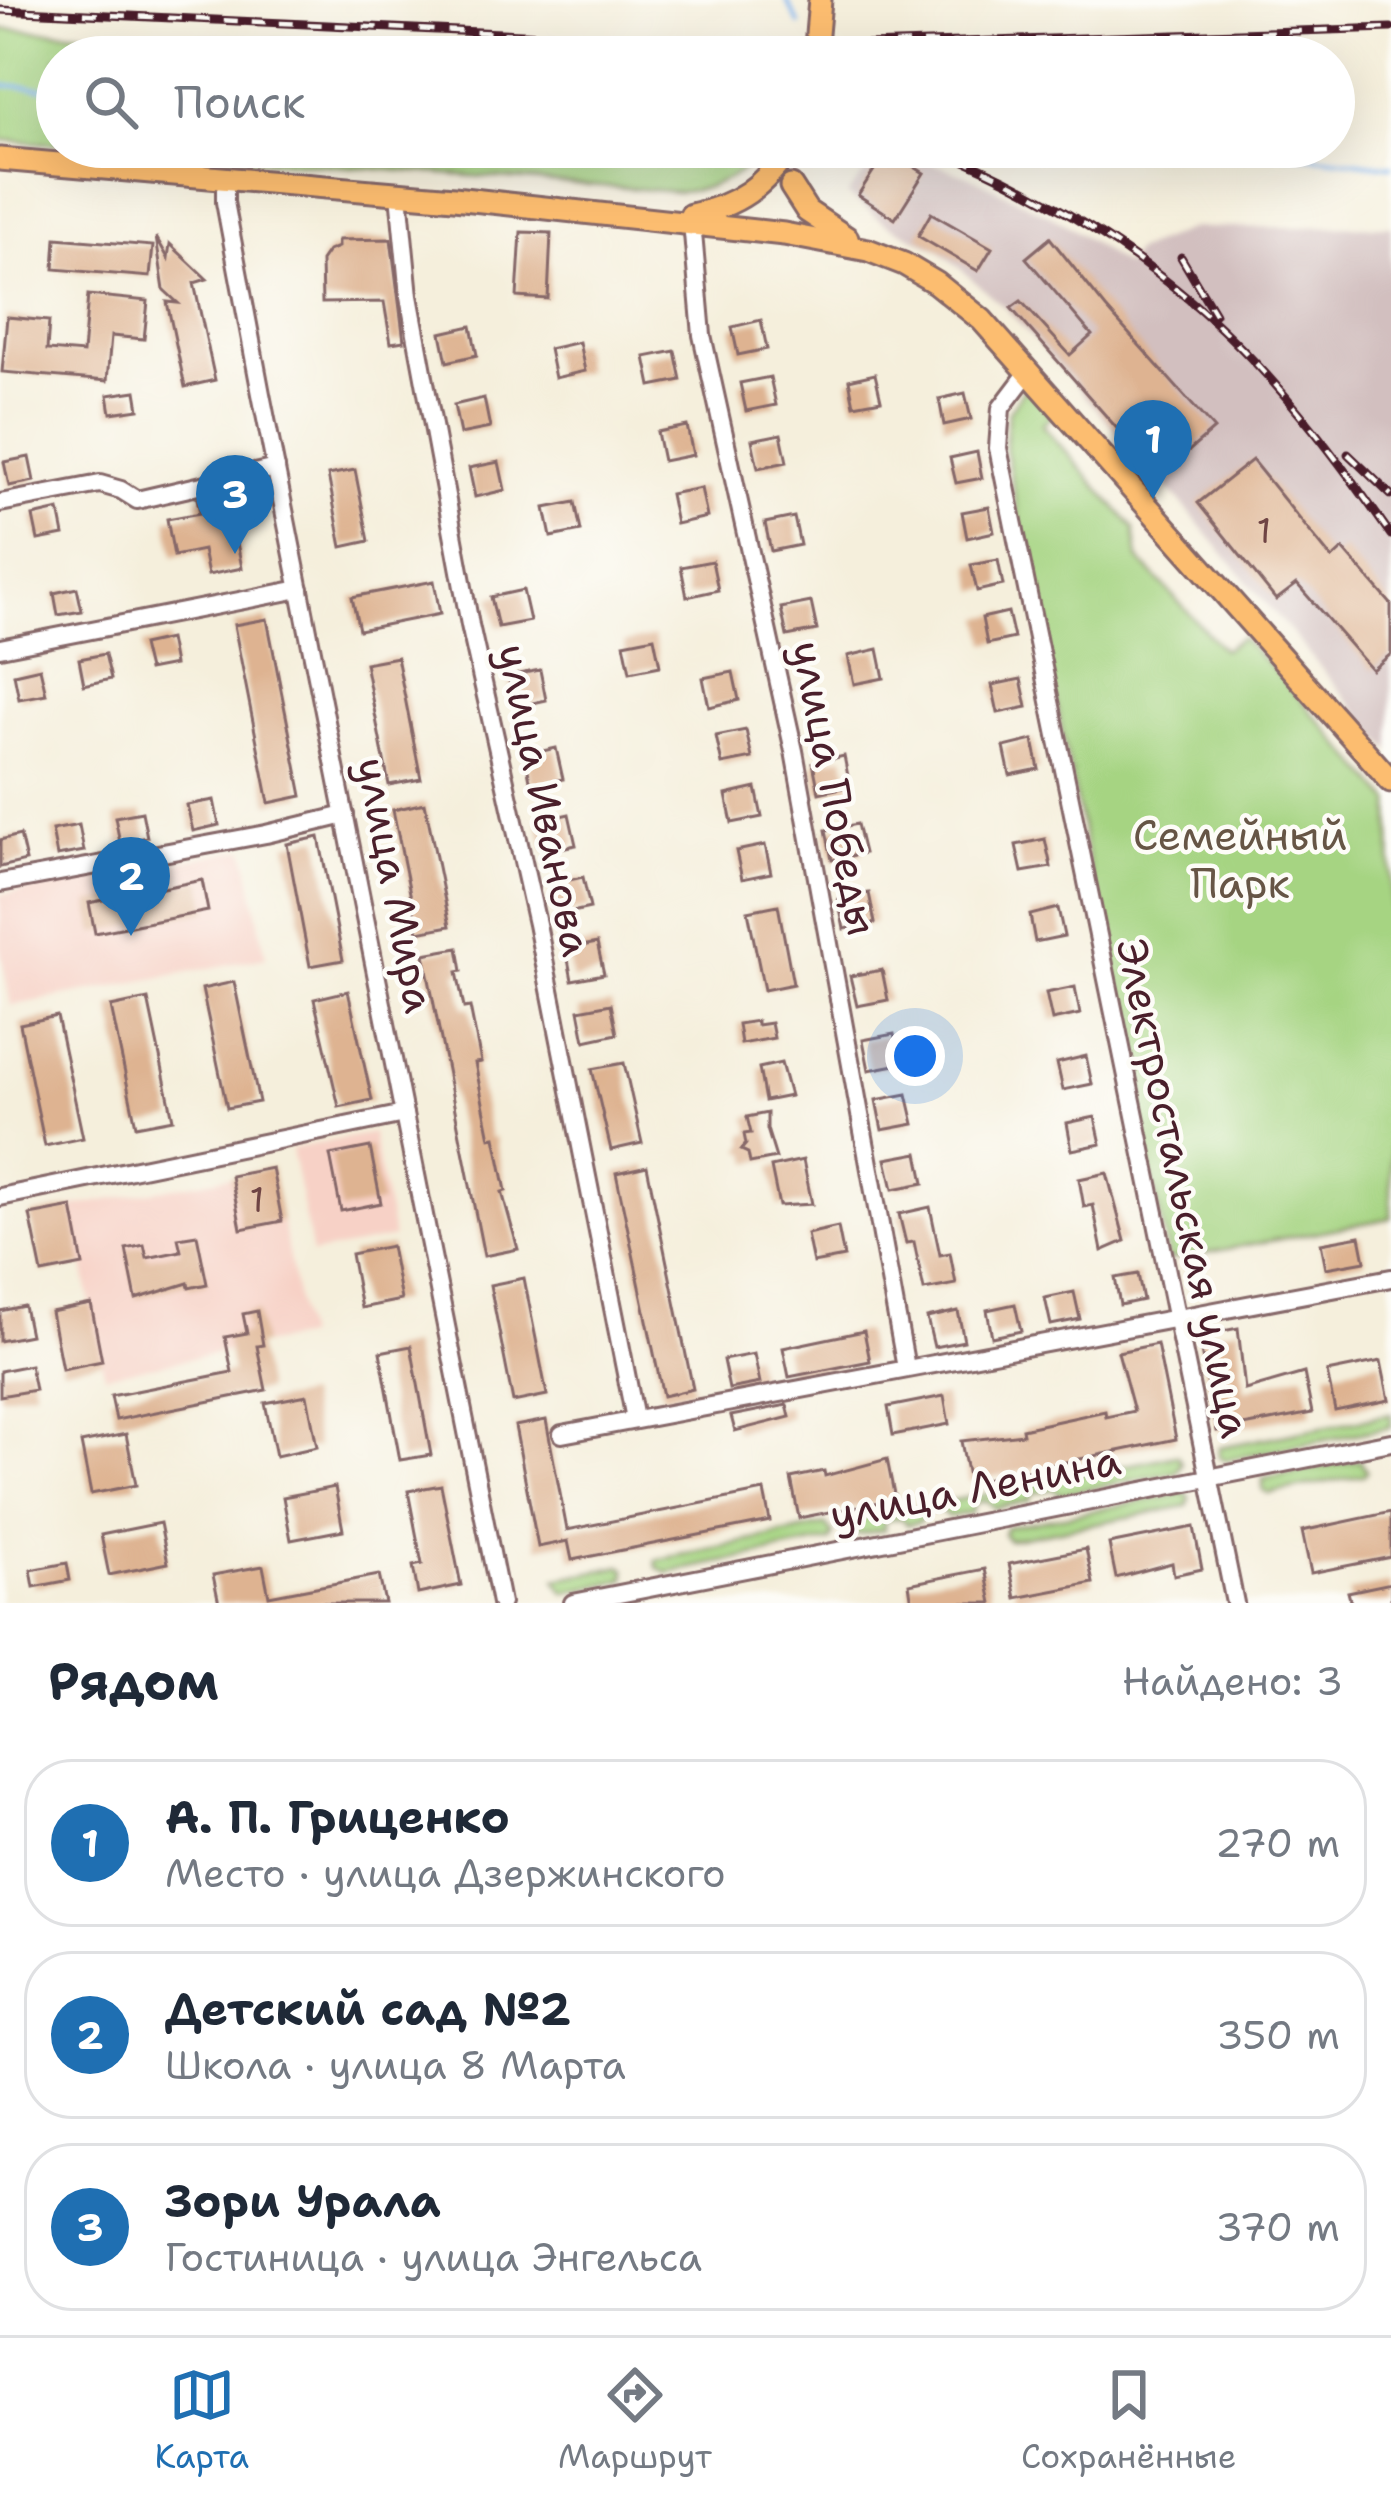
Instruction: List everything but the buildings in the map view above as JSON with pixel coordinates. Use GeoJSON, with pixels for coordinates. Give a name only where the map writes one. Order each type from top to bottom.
{"type":"FeatureCollection","features":[{"type":"Feature","properties":{"kind":"main road"},"geometry":{"type":"LineString","coordinates":[[817,36],[820,0]]}},
{"type":"Feature","properties":{"kind":"main road"},"geometry":{"type":"LineString","coordinates":[[0,159],[36,162]]}},
{"type":"Feature","properties":{"kind":"main road"},"geometry":{"type":"LineString","coordinates":[[96,168],[681,221],[868,250]]}},
{"type":"Feature","properties":{"kind":"main road"},"geometry":{"type":"LineString","coordinates":[[681,221],[727,206],[762,184],[775,168]]}},
{"type":"Feature","properties":{"kind":"main road"},"geometry":{"type":"LineString","coordinates":[[784,234],[790,216],[791,168]]}},
{"type":"Feature","properties":{"kind":"main road"},"geometry":{"type":"LineString","coordinates":[[756,230],[755,206],[762,184]]}},
{"type":"Feature","properties":{"kind":"main road"},"geometry":{"type":"LineString","coordinates":[[790,186],[821,223],[936,283],[982,320],[1391,781]]}},
{"type":"Feature","properties":{"kind":"street","name":"улица Мира"},"geometry":{"type":"LineString","coordinates":[[225,180],[225,202],[276,468],[502,1603]]}},
{"type":"Feature","properties":{"kind":"street","name":"улица Иванова"},"geometry":{"type":"LineString","coordinates":[[399,194],[409,296],[470,625],[541,947],[635,1419]]}},
{"type":"Feature","properties":{"kind":"street","name":"улица Победы"},"geometry":{"type":"LineString","coordinates":[[681,221],[794,751],[906,1368]]}},
{"type":"Feature","properties":{"kind":"street","name":"Электростальская улица"},"geometry":{"type":"LineString","coordinates":[[1029,371],[1001,408],[998,448],[1234,1603]]}},
{"type":"Feature","properties":{"kind":"street"},"geometry":{"type":"LineString","coordinates":[[0,503],[100,484],[137,500],[276,468]]}},
{"type":"Feature","properties":{"kind":"street"},"geometry":{"type":"LineString","coordinates":[[0,648],[300,589]]}},
{"type":"Feature","properties":{"kind":"street"},"geometry":{"type":"LineString","coordinates":[[0,883],[266,834],[345,814]]}},
{"type":"Feature","properties":{"kind":"street"},"geometry":{"type":"LineString","coordinates":[[0,1197],[404,1114]]}},
{"type":"Feature","properties":{"kind":"street"},"geometry":{"type":"LineString","coordinates":[[562,1434],[1391,1278]]}},
{"type":"Feature","properties":{"kind":"street","name":"улица Ленина"},"geometry":{"type":"LineString","coordinates":[[573,1603],[1391,1442]]}},
{"type":"Feature","properties":{"kind":"shaded area"},"geometry":{"type":"Polygon","coordinates":[[[869,168],[946,168],[1061,221],[1125,266],[1135,251],[1192,228],[1391,226],[1391,751],[1182,504],[1006,309],[940,251],[887,224],[847,195],[869,168]]]}},
{"type":"Feature","properties":{"kind":"shaded area"},"geometry":{"type":"Polygon","coordinates":[[[245,849],[266,957],[11,1006],[0,948],[0,895],[245,849]]]}},
{"type":"Feature","properties":{"kind":"shaded area"},"geometry":{"type":"Polygon","coordinates":[[[372,1133],[393,1238],[312,1254],[291,1149],[372,1133]]]}},
{"type":"Feature","properties":{"kind":"shaded area"},"geometry":{"type":"Polygon","coordinates":[[[231,1176],[241,1229],[282,1221],[304,1337],[104,1375],[72,1207],[231,1176]]]}},
{"type":"Feature","properties":{"kind":"green space"},"geometry":{"type":"Polygon","coordinates":[[[0,29],[156,36],[36,36],[36,143],[0,140],[0,29]]]}},
{"type":"Feature","properties":{"kind":"green space"},"geometry":{"type":"Polygon","coordinates":[[[366,168],[745,168],[704,188],[679,192],[366,168]]]}},
{"type":"Feature","properties":{"kind":"green space","name":"Семейный Парк"},"geometry":{"type":"Polygon","coordinates":[[[1025,387],[1053,415],[1042,425],[1134,528],[1138,558],[1223,650],[1241,638],[1391,801],[1391,1218],[1169,1260],[1005,448],[1008,413],[1025,387]]]}},
{"type":"Feature","properties":{"kind":"green space"},"geometry":{"type":"Polygon","coordinates":[[[1391,1414],[1391,1427],[1225,1460],[1219,1456],[1219,1447],[1391,1414]]]}},
{"type":"Feature","properties":{"kind":"green space"},"geometry":{"type":"Polygon","coordinates":[[[1177,1455],[1182,1463],[1177,1472],[1061,1494],[1052,1489],[1033,1493],[1029,1501],[994,1508],[986,1500],[974,1503],[971,1513],[948,1517],[941,1510],[922,1513],[920,1522],[907,1525],[900,1518],[884,1521],[884,1530],[856,1535],[851,1530],[855,1520],[1177,1455]]]}},
{"type":"Feature","properties":{"kind":"green space"},"geometry":{"type":"Polygon","coordinates":[[[1360,1460],[1367,1471],[1364,1475],[1268,1494],[1263,1491],[1263,1479],[1360,1460]]]}},
{"type":"Feature","properties":{"kind":"green space"},"geometry":{"type":"Polygon","coordinates":[[[1185,1493],[1190,1498],[1187,1506],[1008,1540],[1003,1534],[1006,1527],[1185,1493]]]}},
{"type":"Feature","properties":{"kind":"green space"},"geometry":{"type":"Polygon","coordinates":[[[826,1525],[833,1534],[830,1541],[667,1573],[657,1567],[656,1560],[826,1525]]]}},
{"type":"Feature","properties":{"kind":"green space"},"geometry":{"type":"Polygon","coordinates":[[[622,1566],[625,1580],[565,1592],[556,1579],[622,1566]]]}},
{"type":"Feature","properties":{"kind":"waterway"},"geometry":{"type":"LineString","coordinates":[[786,0],[799,24]]}},
{"type":"Feature","properties":{"kind":"waterway"},"geometry":{"type":"LineString","coordinates":[[0,85],[36,88]]}},
{"type":"Feature","properties":{"kind":"waterway"},"geometry":{"type":"LineString","coordinates":[[1355,162],[1391,166]]}},
{"type":"Feature","properties":{"kind":"railway"},"geometry":{"type":"LineString","coordinates":[[0,10],[564,36]]}},
{"type":"Feature","properties":{"kind":"railway"},"geometry":{"type":"LineString","coordinates":[[1143,36],[1391,28]]}},
{"type":"Feature","properties":{"kind":"railway"},"geometry":{"type":"LineString","coordinates":[[981,168],[1090,227],[1196,306],[1294,406],[1391,535]]}},
{"type":"Feature","properties":{"kind":"railway"},"geometry":{"type":"LineString","coordinates":[[1181,257],[1215,314]]}},
{"type":"Feature","properties":{"kind":"railway"},"geometry":{"type":"LineString","coordinates":[[1348,454],[1391,495]]}},
{"type":"Feature","properties":{"kind":"place","name":"А. П. Гриценко"},"geometry":{"type":"Point","coordinates":[1153,499]}},
{"type":"Feature","properties":{"kind":"place","name":"Зори Урала"},"geometry":{"type":"Point","coordinates":[235,554]}},
{"type":"Feature","properties":{"kind":"place","name":"Детский сад №2"},"geometry":{"type":"Point","coordinates":[131,936]}}]}
